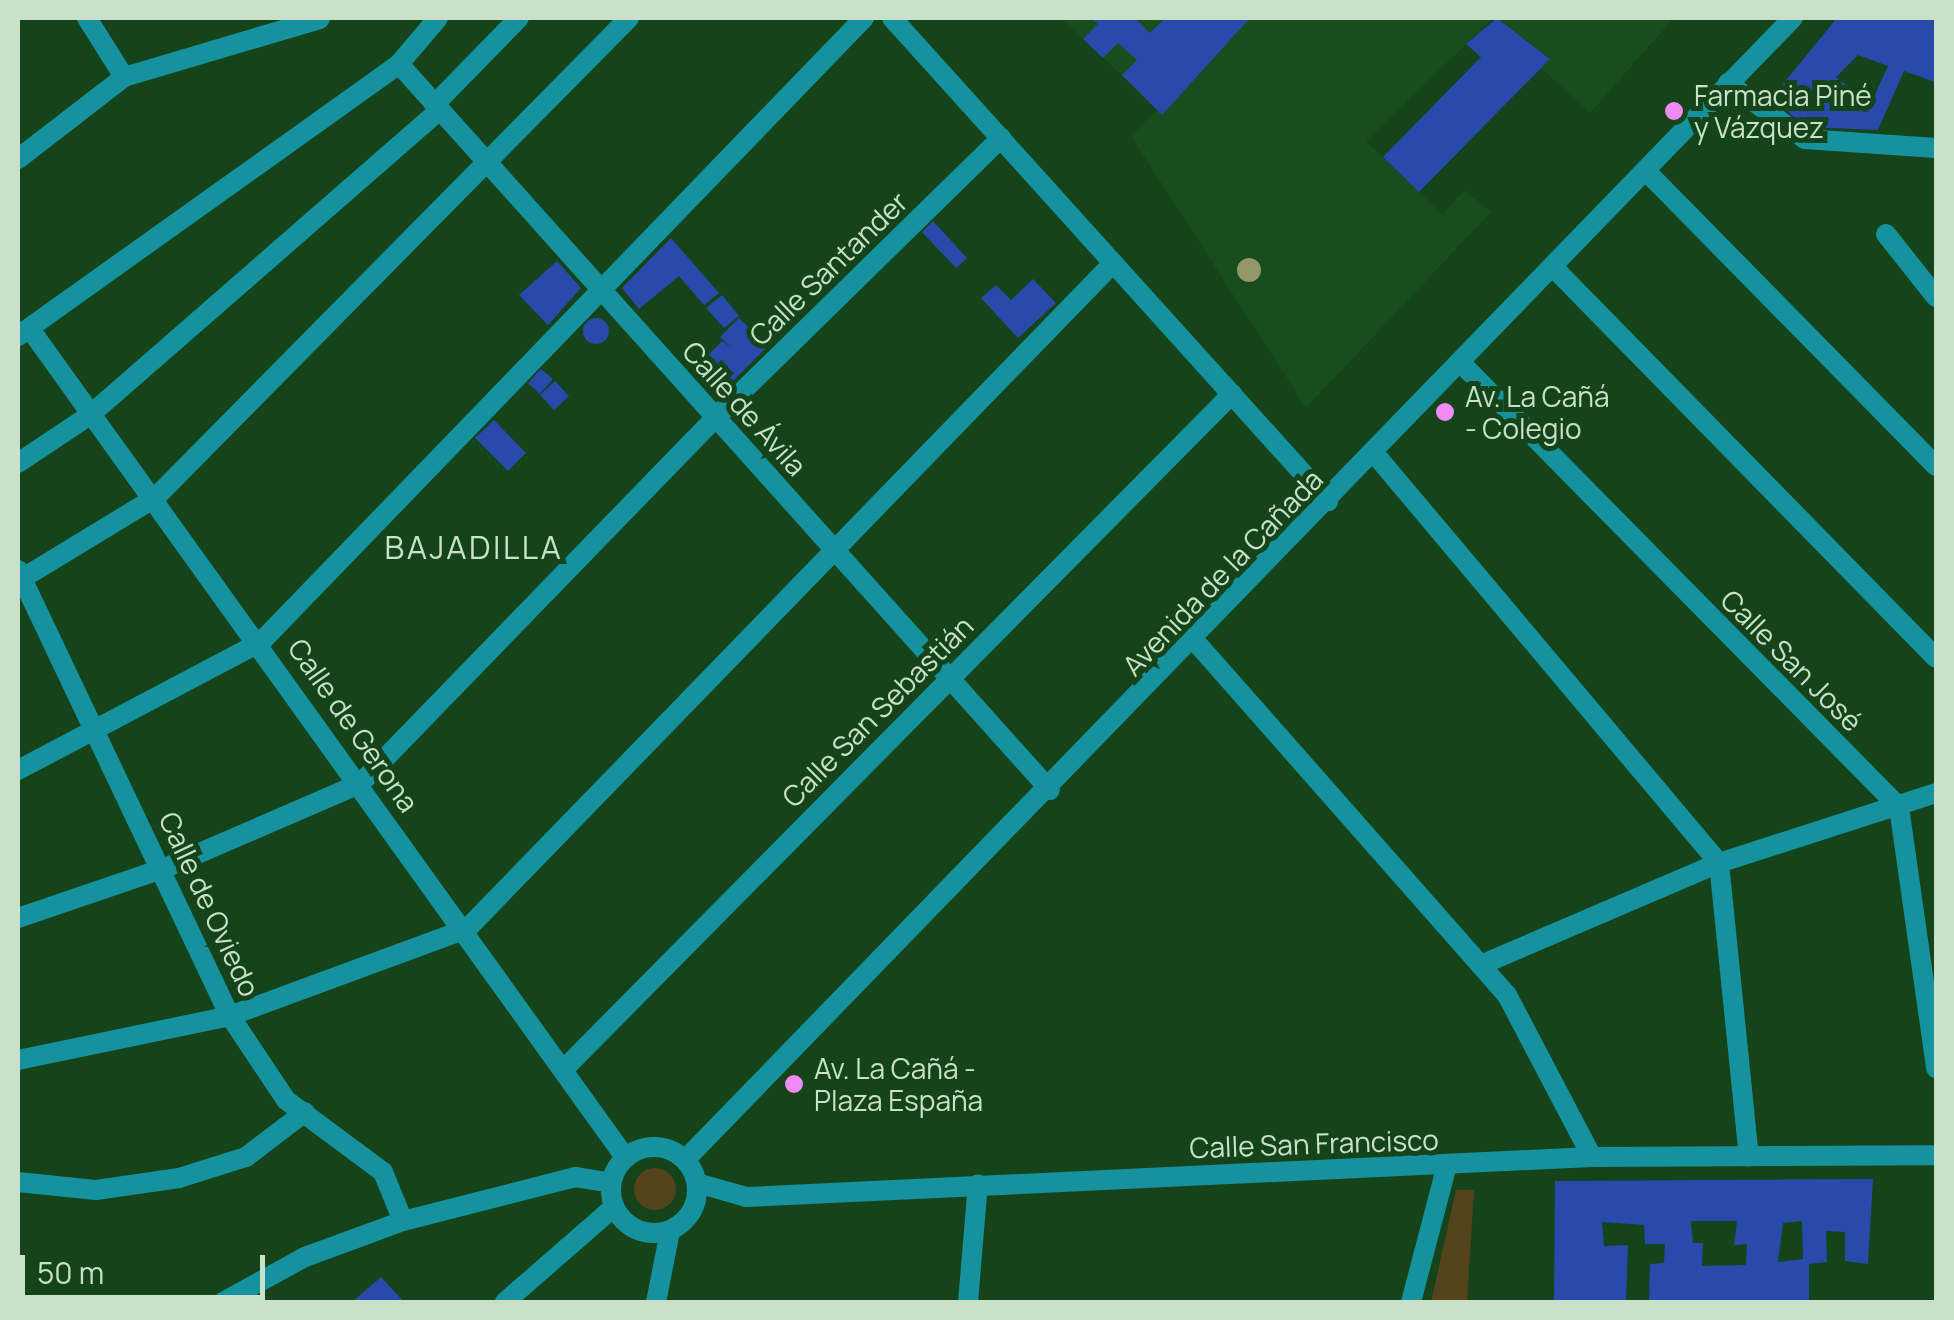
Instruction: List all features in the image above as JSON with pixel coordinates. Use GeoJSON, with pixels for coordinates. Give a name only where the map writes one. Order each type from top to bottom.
{"type":"FeatureCollection","features":[{"type":"Feature","properties":{"kind":"street"},"geometry":{"type":"LineString","coordinates":[[86,18],[124,77]]}},
{"type":"Feature","properties":{"kind":"street"},"geometry":{"type":"LineString","coordinates":[[24,332],[399,64],[438,18]]}},
{"type":"Feature","properties":{"kind":"street"},"geometry":{"type":"LineString","coordinates":[[18,463],[90,414],[438,107],[519,18]]}},
{"type":"Feature","properties":{"kind":"street"},"geometry":{"type":"LineString","coordinates":[[19,577],[156,497],[629,18]]}},
{"type":"Feature","properties":{"kind":"street"},"geometry":{"type":"LineString","coordinates":[[18,770],[261,642],[599,287],[864,18]]}},
{"type":"Feature","properties":{"kind":"street"},"geometry":{"type":"LineString","coordinates":[[892,18],[1328,501]]}},
{"type":"Feature","properties":{"kind":"street","name":"Avenida de la Cañada"},"geometry":{"type":"LineString","coordinates":[[685,1160],[1050,790],[1793,18]]}},
{"type":"Feature","properties":{"kind":"street"},"geometry":{"type":"LineString","coordinates":[[18,159],[124,77],[320,19]]}},
{"type":"Feature","properties":{"kind":"street","name":"Calle de Ávila"},"geometry":{"type":"LineString","coordinates":[[399,64],[1050,790]]}},
{"type":"Feature","properties":{"kind":"street"},"geometry":{"type":"LineString","coordinates":[[1728,83],[1805,140],[1936,148]]}},
{"type":"Feature","properties":{"kind":"street","name":"Calle Santander"},"geometry":{"type":"LineString","coordinates":[[361,783],[716,417],[1001,138]]}},
{"type":"Feature","properties":{"kind":"street"},"geometry":{"type":"LineString","coordinates":[[1646,171],[1936,466]]}},
{"type":"Feature","properties":{"kind":"street"},"geometry":{"type":"LineString","coordinates":[[1886,234],[1936,297]]}},
{"type":"Feature","properties":{"kind":"street"},"geometry":{"type":"LineString","coordinates":[[18,1060],[230,1016],[467,930],[1113,263]]}},
{"type":"Feature","properties":{"kind":"street"},"geometry":{"type":"LineString","coordinates":[[1554,267],[1936,658]]}},
{"type":"Feature","properties":{"kind":"street","name":"Calle de Gerona"},"geometry":{"type":"LineString","coordinates":[[24,332],[156,497],[626,1157]]}},
{"type":"Feature","properties":{"kind":"street","name":"Calle San José"},"geometry":{"type":"LineString","coordinates":[[1461,363],[1899,806]]}},
{"type":"Feature","properties":{"kind":"street","name":"Calle San Sebastián"},"geometry":{"type":"LineString","coordinates":[[564,1069],[1232,394]]}},
{"type":"Feature","properties":{"kind":"street"},"geometry":{"type":"LineString","coordinates":[[1374,453],[1719,863],[1749,1156]]}},
{"type":"Feature","properties":{"kind":"street","name":"Calle de Oviedo"},"geometry":{"type":"LineString","coordinates":[[19,577],[165,868],[230,1016],[278,1090],[383,1172],[403,1221]]}},
{"type":"Feature","properties":{"kind":"street"},"geometry":{"type":"LineString","coordinates":[[1194,640],[1483,964],[1592,1157]]}},
{"type":"Feature","properties":{"kind":"street"},"geometry":{"type":"LineString","coordinates":[[18,918],[165,868],[361,783]]}},
{"type":"Feature","properties":{"kind":"street"},"geometry":{"type":"LineString","coordinates":[[1483,964],[1719,863],[1936,794]]}},
{"type":"Feature","properties":{"kind":"street"},"geometry":{"type":"LineString","coordinates":[[1899,806],[1936,1068]]}},
{"type":"Feature","properties":{"kind":"street"},"geometry":{"type":"LineString","coordinates":[[18,1182],[96,1190],[179,1178],[246,1158],[304,1112]]}},
{"type":"Feature","properties":{"kind":"street"},"geometry":{"type":"LineString","coordinates":[[656,1302],[670,1231],[692,1212],[698,1182],[685,1160],[650,1147],[626,1157],[611,1183],[614,1207],[644,1232],[670,1231]]}},
{"type":"Feature","properties":{"kind":"street","name":"Calle San Francisco"},"geometry":{"type":"LineString","coordinates":[[698,1182],[746,1197],[1592,1157],[1936,1154]]}},
{"type":"Feature","properties":{"kind":"street"},"geometry":{"type":"LineString","coordinates":[[1411,1302],[1447,1165]]}},
{"type":"Feature","properties":{"kind":"street"},"geometry":{"type":"LineString","coordinates":[[223,1302],[305,1257],[403,1221],[575,1177],[611,1183]]}},
{"type":"Feature","properties":{"kind":"street"},"geometry":{"type":"LineString","coordinates":[[968,1302],[978,1184]]}},
{"type":"Feature","properties":{"kind":"street"},"geometry":{"type":"LineString","coordinates":[[505,1302],[614,1207]]}},
{"type":"Feature","properties":{"kind":"shaded area"},"geometry":{"type":"Polygon","coordinates":[[[1061,18],[1493,18],[1366,141],[1443,215],[1464,190],[1491,212],[1306,408],[1131,136],[1157,109],[1061,18]]]}},
{"type":"Feature","properties":{"kind":"shaded area"},"geometry":{"type":"Polygon","coordinates":[[[1497,18],[1674,18],[1590,113],[1541,68],[1550,58],[1497,18]]]}},
{"type":"Feature","properties":{"kind":"shaded area"},"geometry":{"type":"Polygon","coordinates":[[[655,1168],[670,1174],[676,1189],[670,1204],[655,1210],[640,1204],[634,1189],[640,1174],[655,1168]]]}},
{"type":"Feature","properties":{"kind":"shaded area"},"geometry":{"type":"Polygon","coordinates":[[[1456,1190],[1474,1190],[1467,1302],[1431,1302],[1456,1190]]]}},
{"type":"Feature","properties":{"kind":"building"},"geometry":{"type":"Polygon","coordinates":[[[1091,18],[1135,18],[1150,33],[1165,18],[1250,18],[1162,115],[1122,75],[1137,60],[1118,43],[1103,58],[1083,39],[1098,24],[1091,18]]]}},
{"type":"Feature","properties":{"kind":"building"},"geometry":{"type":"Polygon","coordinates":[[[1497,18],[1550,59],[1419,192],[1383,157],[1481,57],[1466,44],[1497,18]]]}},
{"type":"Feature","properties":{"kind":"building"},"geometry":{"type":"Polygon","coordinates":[[[1837,18],[1936,18],[1935,82],[1904,71],[1878,130],[1803,127],[1773,96],[1837,18]],[[1858,55],[1836,77],[1849,87],[1832,102],[1867,112],[1888,66],[1858,55]]]}},
{"type":"Feature","properties":{"kind":"building"},"geometry":{"type":"Polygon","coordinates":[[[933,221],[967,258],[956,268],[922,232],[933,221]]]}},
{"type":"Feature","properties":{"kind":"building"},"geometry":{"type":"Polygon","coordinates":[[[671,238],[719,293],[704,305],[679,276],[639,309],[622,288],[671,238]]]}},
{"type":"Feature","properties":{"kind":"building"},"geometry":{"type":"Polygon","coordinates":[[[557,261],[581,288],[548,325],[519,295],[557,261]]]}},
{"type":"Feature","properties":{"kind":"building"},"geometry":{"type":"Polygon","coordinates":[[[1033,279],[1056,303],[1018,338],[981,298],[996,285],[1011,300],[1033,279]]]}},
{"type":"Feature","properties":{"kind":"building"},"geometry":{"type":"Polygon","coordinates":[[[722,295],[739,316],[724,328],[706,308],[722,295]]]}},
{"type":"Feature","properties":{"kind":"building"},"geometry":{"type":"Polygon","coordinates":[[[596,318],[605,322],[609,331],[605,340],[596,344],[587,340],[583,331],[587,322],[596,318]]]}},
{"type":"Feature","properties":{"kind":"building"},"geometry":{"type":"Polygon","coordinates":[[[739,318],[768,346],[732,382],[707,356],[722,341],[732,348],[720,337],[739,318]]]}},
{"type":"Feature","properties":{"kind":"building"},"geometry":{"type":"Polygon","coordinates":[[[541,369],[553,379],[540,394],[528,383],[541,369]]]}},
{"type":"Feature","properties":{"kind":"building"},"geometry":{"type":"Polygon","coordinates":[[[555,381],[569,396],[554,410],[540,395],[555,381]]]}},
{"type":"Feature","properties":{"kind":"building"},"geometry":{"type":"Polygon","coordinates":[[[494,420],[526,453],[508,471],[475,438],[494,420]]]}},
{"type":"Feature","properties":{"kind":"building"},"geometry":{"type":"Polygon","coordinates":[[[1873,1179],[1868,1264],[1845,1261],[1845,1232],[1826,1231],[1827,1262],[1809,1264],[1809,1302],[1649,1302],[1650,1264],[1664,1263],[1665,1244],[1645,1244],[1644,1225],[1602,1222],[1604,1246],[1628,1245],[1626,1302],[1554,1302],[1555,1181],[1873,1179]],[[1691,1221],[1693,1243],[1703,1243],[1702,1266],[1746,1265],[1747,1244],[1734,1245],[1737,1221],[1691,1221]],[[1802,1221],[1783,1223],[1778,1262],[1803,1259],[1802,1221]]]}},
{"type":"Feature","properties":{"kind":"building"},"geometry":{"type":"Polygon","coordinates":[[[381,1277],[404,1302],[352,1302],[381,1277]]]}},
{"type":"Feature","properties":{"kind":"place","name":"Farmacia Piné y Vázquez"},"geometry":{"type":"Point","coordinates":[1674,111]}},
{"type":"Feature","properties":{"kind":"place","name":"Av. La Cañá - Colegio"},"geometry":{"type":"Point","coordinates":[1445,412]}},
{"type":"Feature","properties":{"kind":"place","name":"Av. La Cañá - Plaza España"},"geometry":{"type":"Point","coordinates":[794,1084]}},
{"type":"Feature","properties":{"kind":"district","name":"BAJADILLA"},"geometry":{"type":"Point","coordinates":[474,547]}}]}
